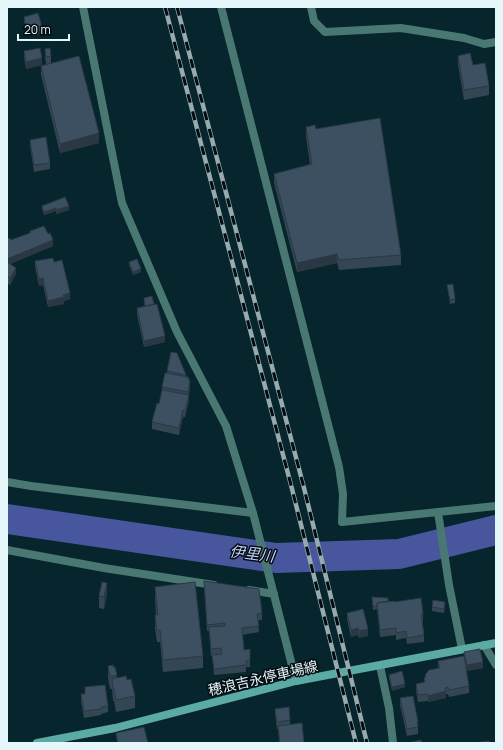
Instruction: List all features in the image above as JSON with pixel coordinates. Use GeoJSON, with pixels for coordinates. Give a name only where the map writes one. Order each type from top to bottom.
{"type":"FeatureCollection","features":[{"type":"Feature","properties":{"kind":"main road","name":"穂浪吉永停車場線"},"geometry":{"type":"LineString","coordinates":[[38,743],[115,728],[296,682],[496,643]]}},
{"type":"Feature","properties":{"kind":"street"},"geometry":{"type":"LineString","coordinates":[[83,7],[122,203],[176,332],[226,426],[253,513],[296,682]]}},
{"type":"Feature","properties":{"kind":"street"},"geometry":{"type":"LineString","coordinates":[[221,7],[339,467],[344,494],[342,522],[496,506]]}},
{"type":"Feature","properties":{"kind":"street"},"geometry":{"type":"LineString","coordinates":[[311,7],[314,21],[325,32],[401,28],[464,38],[484,44],[496,42]]}},
{"type":"Feature","properties":{"kind":"street"},"geometry":{"type":"LineString","coordinates":[[7,482],[253,513]]}},
{"type":"Feature","properties":{"kind":"street"},"geometry":{"type":"LineString","coordinates":[[438,512],[449,585],[462,649]]}},
{"type":"Feature","properties":{"kind":"street"},"geometry":{"type":"LineString","coordinates":[[7,550],[104,568],[220,586]]}},
{"type":"Feature","properties":{"kind":"street"},"geometry":{"type":"LineString","coordinates":[[243,590],[274,594]]}},
{"type":"Feature","properties":{"kind":"street"},"geometry":{"type":"LineString","coordinates":[[484,645],[496,665]]}},
{"type":"Feature","properties":{"kind":"street"},"geometry":{"type":"LineString","coordinates":[[380,666],[389,708],[393,743]]}},
{"type":"Feature","properties":{"kind":"building"},"geometry":{"type":"Polygon","coordinates":[[[38,13],[43,30],[33,33],[30,25],[26,26],[24,17],[38,13]]]}},
{"type":"Feature","properties":{"kind":"building"},"geometry":{"type":"Polygon","coordinates":[[[40,48],[42,58],[26,62],[24,51],[40,48]]]}},
{"type":"Feature","properties":{"kind":"building"},"geometry":{"type":"Polygon","coordinates":[[[50,48],[51,56],[46,57],[45,49],[50,48]]]}},
{"type":"Feature","properties":{"kind":"building"},"geometry":{"type":"Polygon","coordinates":[[[470,53],[473,65],[485,63],[489,86],[464,90],[458,56],[470,53]]]}},
{"type":"Feature","properties":{"kind":"building"},"geometry":{"type":"Polygon","coordinates":[[[79,56],[99,133],[60,144],[41,66],[79,56]]]}},
{"type":"Feature","properties":{"kind":"building"},"geometry":{"type":"Polygon","coordinates":[[[380,118],[401,255],[339,260],[337,254],[297,263],[274,174],[312,164],[306,127],[315,125],[316,129],[380,118]]]}},
{"type":"Feature","properties":{"kind":"building"},"geometry":{"type":"Polygon","coordinates":[[[46,137],[50,163],[34,165],[30,140],[46,137]]]}},
{"type":"Feature","properties":{"kind":"building"},"geometry":{"type":"Polygon","coordinates":[[[65,197],[69,206],[44,212],[42,206],[65,197]]]}},
{"type":"Feature","properties":{"kind":"building"},"geometry":{"type":"Polygon","coordinates":[[[44,226],[48,234],[50,233],[53,240],[7,259],[7,239],[10,238],[11,240],[44,226]]]}},
{"type":"Feature","properties":{"kind":"building"},"geometry":{"type":"Polygon","coordinates":[[[53,258],[54,262],[62,260],[70,293],[63,295],[64,297],[48,301],[43,278],[39,279],[35,261],[53,258]]]}},
{"type":"Feature","properties":{"kind":"building"},"geometry":{"type":"Polygon","coordinates":[[[137,259],[141,269],[133,272],[129,262],[137,259]]]}},
{"type":"Feature","properties":{"kind":"building"},"geometry":{"type":"Polygon","coordinates":[[[7,262],[16,268],[10,278],[7,276],[7,262]]]}},
{"type":"Feature","properties":{"kind":"building"},"geometry":{"type":"Polygon","coordinates":[[[453,284],[455,299],[450,300],[447,285],[453,284]]]}},
{"type":"Feature","properties":{"kind":"building"},"geometry":{"type":"Polygon","coordinates":[[[152,296],[154,304],[145,306],[144,298],[152,296]]]}},
{"type":"Feature","properties":{"kind":"building"},"geometry":{"type":"Polygon","coordinates":[[[157,304],[165,336],[144,341],[137,308],[157,304]]]}},
{"type":"Feature","properties":{"kind":"building"},"geometry":{"type":"Polygon","coordinates":[[[171,352],[177,353],[186,375],[167,371],[171,352]]]}},
{"type":"Feature","properties":{"kind":"building"},"geometry":{"type":"Polygon","coordinates":[[[165,373],[188,377],[190,382],[188,392],[162,387],[165,373]]]}},
{"type":"Feature","properties":{"kind":"building"},"geometry":{"type":"Polygon","coordinates":[[[162,390],[189,395],[185,411],[183,410],[179,428],[152,422],[157,403],[159,404],[162,390]]]}},
{"type":"Feature","properties":{"kind":"building"},"geometry":{"type":"Polygon","coordinates":[[[204,581],[259,589],[262,613],[257,614],[259,626],[242,628],[244,650],[250,649],[250,660],[246,661],[246,665],[214,669],[212,655],[222,654],[221,648],[211,649],[209,627],[225,626],[225,623],[207,625],[204,581]]]}},
{"type":"Feature","properties":{"kind":"building"},"geometry":{"type":"Polygon","coordinates":[[[102,582],[107,583],[104,597],[99,596],[102,582]]]}},
{"type":"Feature","properties":{"kind":"building"},"geometry":{"type":"Polygon","coordinates":[[[195,582],[203,656],[163,660],[160,630],[157,630],[155,615],[158,615],[155,587],[195,582]]]}},
{"type":"Feature","properties":{"kind":"building"},"geometry":{"type":"Polygon","coordinates":[[[372,597],[388,598],[388,601],[377,603],[377,606],[373,606],[372,597]]]}},
{"type":"Feature","properties":{"kind":"building"},"geometry":{"type":"Polygon","coordinates":[[[421,598],[423,614],[421,614],[424,635],[407,638],[406,631],[396,633],[396,628],[380,630],[377,603],[421,598]]]}},
{"type":"Feature","properties":{"kind":"building"},"geometry":{"type":"Polygon","coordinates":[[[433,600],[445,602],[444,609],[432,607],[433,600]]]}},
{"type":"Feature","properties":{"kind":"building"},"geometry":{"type":"Polygon","coordinates":[[[363,609],[368,629],[359,631],[358,628],[351,630],[347,613],[363,609]]]}},
{"type":"Feature","properties":{"kind":"building"},"geometry":{"type":"Polygon","coordinates":[[[480,649],[483,662],[467,665],[464,652],[480,649]]]}},
{"type":"Feature","properties":{"kind":"building"},"geometry":{"type":"Polygon","coordinates":[[[464,656],[469,686],[449,690],[448,687],[445,688],[446,691],[428,696],[428,694],[418,695],[416,684],[425,682],[425,675],[429,670],[440,668],[438,661],[464,656]]]}},
{"type":"Feature","properties":{"kind":"building"},"geometry":{"type":"Polygon","coordinates":[[[113,665],[117,675],[110,677],[108,666],[113,665]]]}},
{"type":"Feature","properties":{"kind":"building"},"geometry":{"type":"Polygon","coordinates":[[[402,671],[405,684],[392,687],[389,675],[402,671]]]}},
{"type":"Feature","properties":{"kind":"building"},"geometry":{"type":"Polygon","coordinates":[[[126,676],[127,680],[131,679],[135,696],[116,700],[112,679],[126,676]]]}},
{"type":"Feature","properties":{"kind":"building"},"geometry":{"type":"Polygon","coordinates":[[[105,685],[108,706],[101,707],[101,709],[84,711],[81,694],[85,694],[85,687],[105,685]]]}},
{"type":"Feature","properties":{"kind":"building"},"geometry":{"type":"Polygon","coordinates":[[[413,696],[418,727],[407,729],[400,698],[413,696]]]}},
{"type":"Feature","properties":{"kind":"building"},"geometry":{"type":"Polygon","coordinates":[[[289,707],[290,720],[277,722],[275,709],[289,707]]]}},
{"type":"Feature","properties":{"kind":"building"},"geometry":{"type":"Polygon","coordinates":[[[302,723],[304,743],[280,743],[278,726],[302,723]]]}},
{"type":"Feature","properties":{"kind":"building"},"geometry":{"type":"Polygon","coordinates":[[[144,727],[148,743],[118,743],[116,733],[144,727]]]}},
{"type":"Feature","properties":{"kind":"building"},"geometry":{"type":"Polygon","coordinates":[[[421,740],[422,743],[411,743],[411,742],[421,740]]]}},
{"type":"Feature","properties":{"kind":"building"},"geometry":{"type":"Polygon","coordinates":[[[489,741],[489,743],[474,743],[489,741]]]}},
{"type":"Feature","properties":{"kind":"waterway","name":"伊里川"},"geometry":{"type":"LineString","coordinates":[[7,519],[276,558],[399,554],[496,530]]}},
{"type":"Feature","properties":{"kind":"railway"},"geometry":{"type":"LineString","coordinates":[[165,7],[291,485],[356,743]]}},
{"type":"Feature","properties":{"kind":"railway"},"geometry":{"type":"LineString","coordinates":[[177,7],[303,484],[367,743]]}}]}
